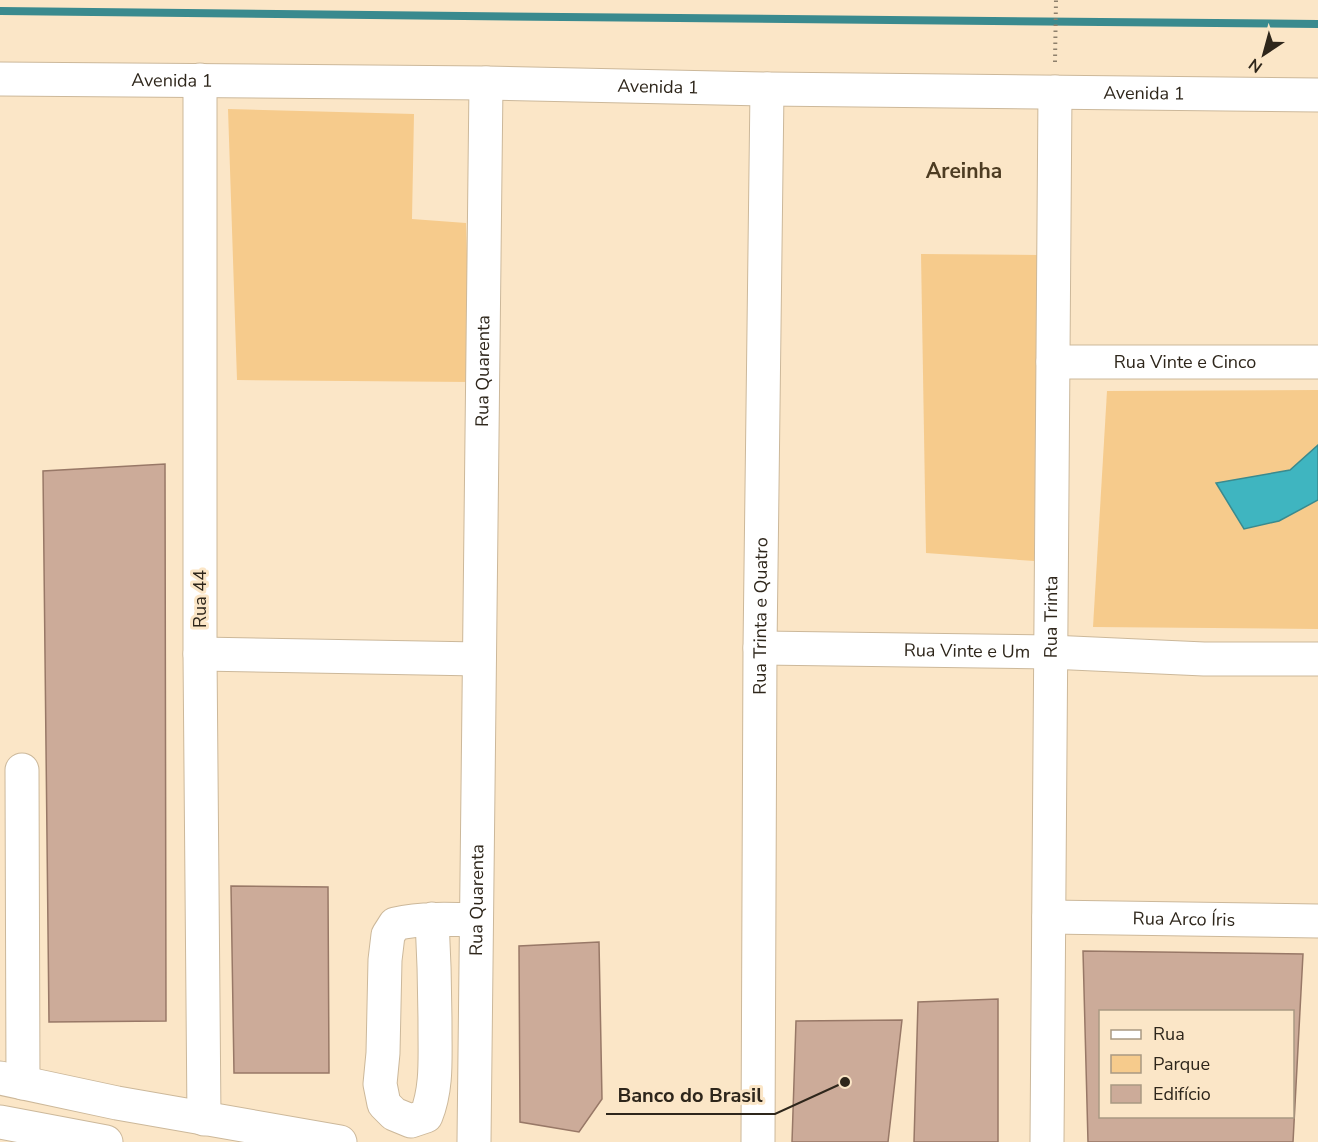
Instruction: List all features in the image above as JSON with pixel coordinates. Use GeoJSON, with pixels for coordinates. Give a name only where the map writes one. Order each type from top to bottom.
{"type":"FeatureCollection","features":[{"type":"Feature","properties":{"kind":"street","name":"Avenida 1"},"geometry":{"type":"LineString","coordinates":[[0,79],[1318,94]]}},
{"type":"Feature","properties":{"kind":"street","name":"Rua 44"},"geometry":{"type":"LineString","coordinates":[[200,80],[200,654],[206,1131]]}},
{"type":"Feature","properties":{"kind":"street","name":"Rua Quarenta"},"geometry":{"type":"LineString","coordinates":[[474,1142],[486,83]]}},
{"type":"Feature","properties":{"kind":"street","name":"Rua Trinta e Quatro"},"geometry":{"type":"LineString","coordinates":[[758,1142],[760,648],[767,89]]}},
{"type":"Feature","properties":{"kind":"street","name":"Rua Trinta"},"geometry":{"type":"LineString","coordinates":[[1047,1142],[1055,92]]}},
{"type":"Feature","properties":{"kind":"street","name":"Rua Vinte e Cinco"},"geometry":{"type":"LineString","coordinates":[[1053,362],[1318,362]]}},
{"type":"Feature","properties":{"kind":"street","name":"Rua Vinte e Um"},"geometry":{"type":"LineString","coordinates":[[760,648],[1050,652],[1204,659],[1318,659]]}},
{"type":"Feature","properties":{"kind":"street"},"geometry":{"type":"LineString","coordinates":[[200,654],[479,659]]}},
{"type":"Feature","properties":{"kind":"street"},"geometry":{"type":"LineString","coordinates":[[22,770],[12,1080],[117,1103],[206,1131],[340,1142]]}},
{"type":"Feature","properties":{"kind":"street","name":"Rua Arco Íris"},"geometry":{"type":"LineString","coordinates":[[1048,917],[1318,921]]}},
{"type":"Feature","properties":{"kind":"street"},"geometry":{"type":"LineString","coordinates":[[432,919],[435,1073],[431,1103],[426,1116],[411,1120],[394,1114],[384,1104],[380,1084],[388,935],[395,924],[411,920],[432,919],[476,921]]}},
{"type":"Feature","properties":{"kind":"street"},"geometry":{"type":"LineString","coordinates":[[0,1122],[106,1142]]}},
{"type":"Feature","properties":{"kind":"path"},"geometry":{"type":"LineString","coordinates":[[1055,54],[1056,0]]}},
{"type":"Feature","properties":{"kind":"green space"},"geometry":{"type":"Polygon","coordinates":[[[228,109],[414,114],[412,219],[466,223],[471,382],[237,380],[228,109]]]}},
{"type":"Feature","properties":{"kind":"green space"},"geometry":{"type":"Polygon","coordinates":[[[921,254],[1039,255],[1034,561],[926,553],[921,254]]]}},
{"type":"Feature","properties":{"kind":"green space"},"geometry":{"type":"Polygon","coordinates":[[[1318,390],[1318,629],[1093,627],[1107,391],[1318,390]]]}},
{"type":"Feature","properties":{"kind":"water"},"geometry":{"type":"Polygon","coordinates":[[[1318,445],[1318,500],[1279,521],[1244,529],[1216,483],[1290,470],[1318,445]]]}},
{"type":"Feature","properties":{"kind":"building"},"geometry":{"type":"Polygon","coordinates":[[[165,464],[166,1021],[49,1022],[43,471],[165,464]]]}},
{"type":"Feature","properties":{"kind":"building"},"geometry":{"type":"Polygon","coordinates":[[[231,886],[328,887],[329,1073],[234,1073],[231,886]]]}},
{"type":"Feature","properties":{"kind":"building"},"geometry":{"type":"Polygon","coordinates":[[[599,942],[602,1099],[579,1132],[520,1122],[519,946],[599,942]]]}},
{"type":"Feature","properties":{"kind":"building"},"geometry":{"type":"Polygon","coordinates":[[[1083,951],[1303,954],[1293,1142],[1088,1142],[1083,951]]]}},
{"type":"Feature","properties":{"kind":"building"},"geometry":{"type":"Polygon","coordinates":[[[998,999],[998,1142],[914,1142],[918,1002],[998,999]]]}},
{"type":"Feature","properties":{"kind":"building"},"geometry":{"type":"Polygon","coordinates":[[[902,1020],[888,1142],[792,1142],[796,1021],[902,1020]]]}},
{"type":"Feature","properties":{"kind":"waterway"},"geometry":{"type":"LineString","coordinates":[[0,11],[1318,24]]}},
{"type":"Feature","properties":{"kind":"place","name":"Banco do Brasil"},"geometry":{"type":"Point","coordinates":[845,1082]}},
{"type":"Feature","properties":{"kind":"district","name":"Areinha"},"geometry":{"type":"Point","coordinates":[964,171]}}]}
